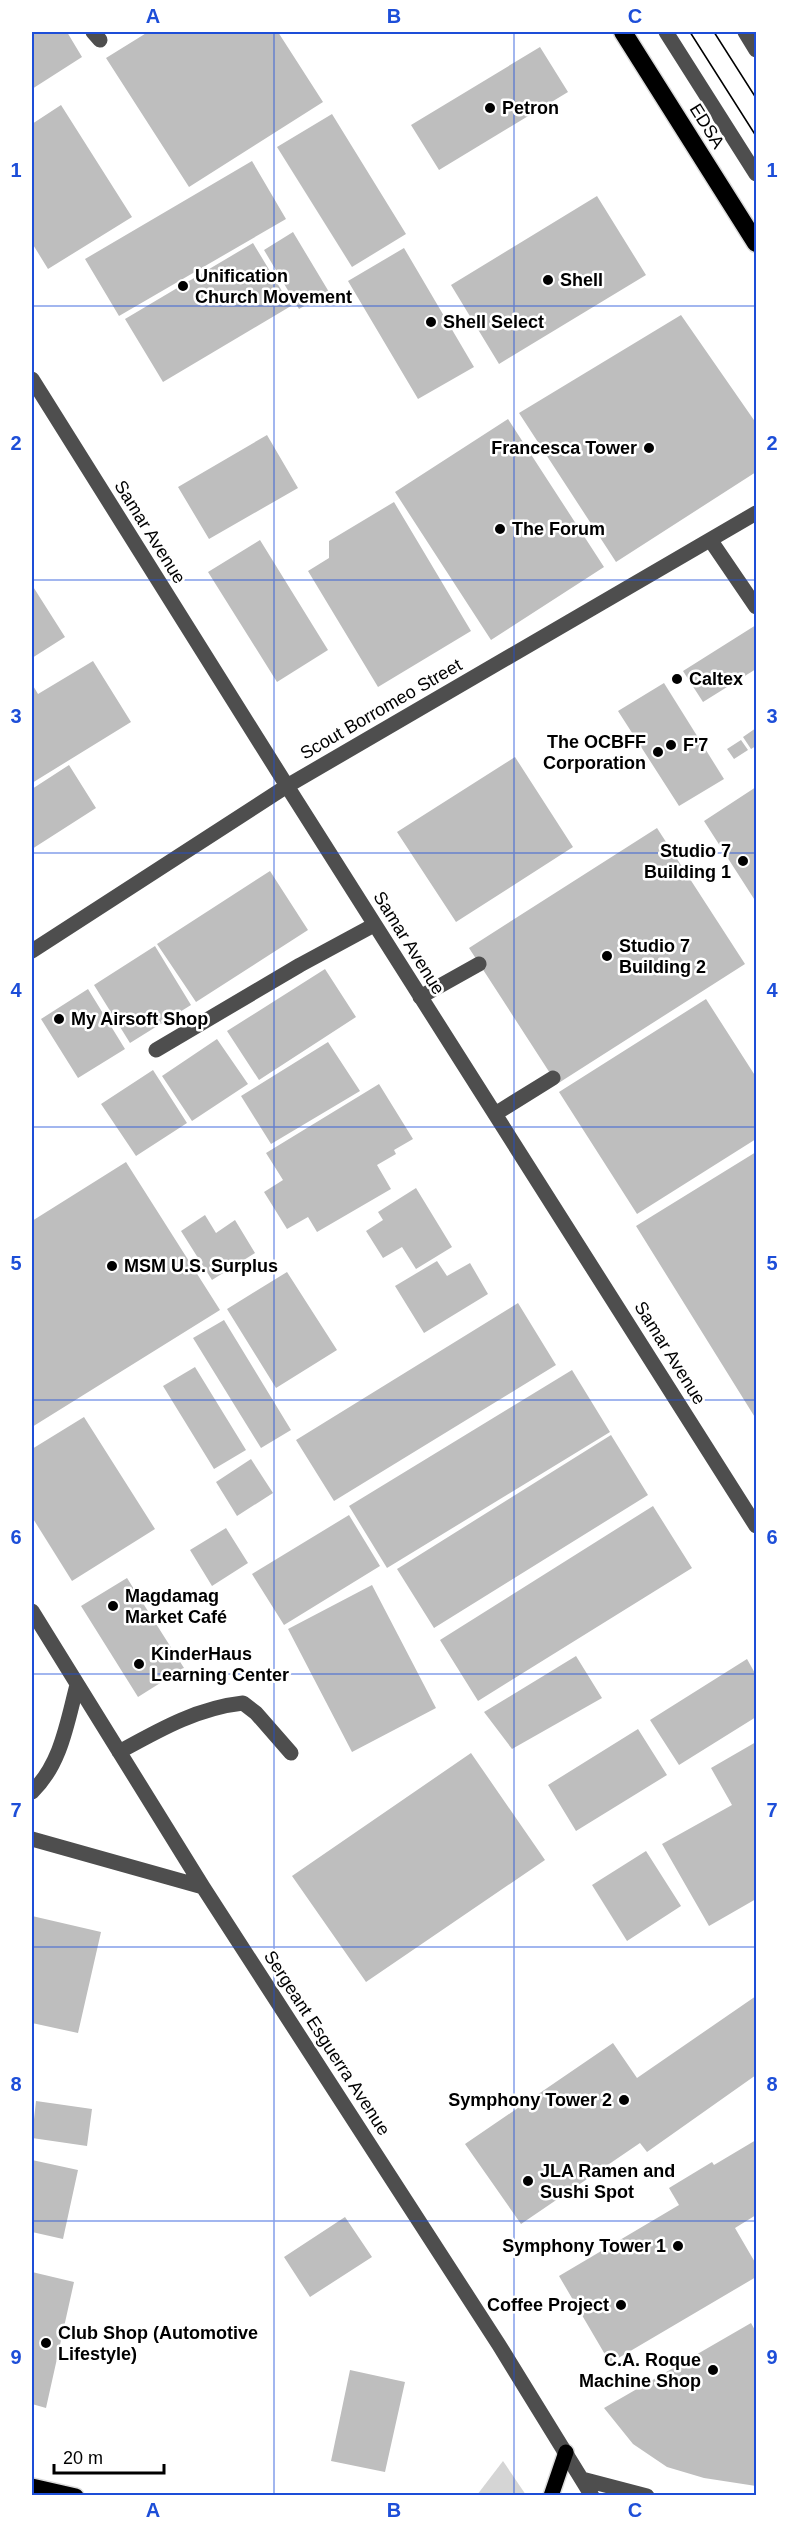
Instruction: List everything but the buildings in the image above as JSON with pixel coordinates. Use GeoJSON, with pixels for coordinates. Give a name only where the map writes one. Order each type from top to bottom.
{"type":"FeatureCollection","features":[{"type":"Feature","properties":{"kind":"highway","name":"EDSA"},"geometry":{"type":"LineString","coordinates":[[623,32],[756,243]]}},
{"type":"Feature","properties":{"kind":"main road"},"geometry":{"type":"LineString","coordinates":[[551,2496],[566,2452]]}},
{"type":"Feature","properties":{"kind":"main road"},"geometry":{"type":"LineString","coordinates":[[32,2486],[76,2496]]}},
{"type":"Feature","properties":{"kind":"street"},"geometry":{"type":"LineString","coordinates":[[666,32],[756,174]]}},
{"type":"Feature","properties":{"kind":"street"},"geometry":{"type":"LineString","coordinates":[[745,32],[756,50]]}},
{"type":"Feature","properties":{"kind":"street","name":"Samar Avenue"},"geometry":{"type":"LineString","coordinates":[[32,379],[286,786],[756,1526]]}},
{"type":"Feature","properties":{"kind":"street","name":"Scout Borromeo Street"},"geometry":{"type":"LineString","coordinates":[[32,951],[286,786],[756,513]]}},
{"type":"Feature","properties":{"kind":"street"},"geometry":{"type":"LineString","coordinates":[[711,541],[756,607]]}},
{"type":"Feature","properties":{"kind":"street"},"geometry":{"type":"LineString","coordinates":[[156,1050],[300,965],[375,925]]}},
{"type":"Feature","properties":{"kind":"street"},"geometry":{"type":"LineString","coordinates":[[420,997],[480,964]]}},
{"type":"Feature","properties":{"kind":"street"},"geometry":{"type":"LineString","coordinates":[[495,1114],[553,1078]]}},
{"type":"Feature","properties":{"kind":"street","name":"Sergeant Esguerra Avenue"},"geometry":{"type":"LineString","coordinates":[[32,1611],[203,1887],[499,2345],[592,2496]]}},
{"type":"Feature","properties":{"kind":"street"},"geometry":{"type":"LineString","coordinates":[[32,1792],[44,1780],[61,1745],[76,1685]]}},
{"type":"Feature","properties":{"kind":"street"},"geometry":{"type":"LineString","coordinates":[[119,1752],[174,1722],[203,1710],[243,1703],[256,1713],[291,1753]]}},
{"type":"Feature","properties":{"kind":"street"},"geometry":{"type":"LineString","coordinates":[[32,1839],[203,1887]]}},
{"type":"Feature","properties":{"kind":"street"},"geometry":{"type":"LineString","coordinates":[[582,2479],[647,2496]]}},
{"type":"Feature","properties":{"kind":"shaded area"},"geometry":{"type":"Polygon","coordinates":[[[503,2461],[526,2495],[477,2495],[503,2461]]]}},
{"type":"Feature","properties":{"kind":"tram line"},"geometry":{"type":"LineString","coordinates":[[690,32],[756,136]]}},
{"type":"Feature","properties":{"kind":"tram line"},"geometry":{"type":"LineString","coordinates":[[714,32],[756,98]]}},
{"type":"Feature","properties":{"kind":"place","name":"Petron"},"geometry":{"type":"Point","coordinates":[490,108]}},
{"type":"Feature","properties":{"kind":"place","name":"Shell"},"geometry":{"type":"Point","coordinates":[548,280]}},
{"type":"Feature","properties":{"kind":"place","name":"Unification Church Movement"},"geometry":{"type":"Point","coordinates":[183,286]}},
{"type":"Feature","properties":{"kind":"place","name":"Shell Select"},"geometry":{"type":"Point","coordinates":[431,322]}},
{"type":"Feature","properties":{"kind":"place","name":"Francesca Tower"},"geometry":{"type":"Point","coordinates":[649,448]}},
{"type":"Feature","properties":{"kind":"place","name":"The Forum"},"geometry":{"type":"Point","coordinates":[500,529]}},
{"type":"Feature","properties":{"kind":"place","name":"Caltex"},"geometry":{"type":"Point","coordinates":[677,679]}},
{"type":"Feature","properties":{"kind":"place","name":"F'7"},"geometry":{"type":"Point","coordinates":[671,745]}},
{"type":"Feature","properties":{"kind":"place","name":"The OCBFF Corporation"},"geometry":{"type":"Point","coordinates":[658,752]}},
{"type":"Feature","properties":{"kind":"place","name":"Studio 7 Building 1"},"geometry":{"type":"Point","coordinates":[743,861]}},
{"type":"Feature","properties":{"kind":"place","name":"Studio 7 Building 2"},"geometry":{"type":"Point","coordinates":[607,956]}},
{"type":"Feature","properties":{"kind":"place","name":"My Airsoft Shop"},"geometry":{"type":"Point","coordinates":[59,1019]}},
{"type":"Feature","properties":{"kind":"place","name":"MSM U.S. Surplus"},"geometry":{"type":"Point","coordinates":[112,1266]}},
{"type":"Feature","properties":{"kind":"place","name":"Magdamag Market Café"},"geometry":{"type":"Point","coordinates":[113,1606]}},
{"type":"Feature","properties":{"kind":"place","name":"KinderHaus Learning Center"},"geometry":{"type":"Point","coordinates":[139,1664]}},
{"type":"Feature","properties":{"kind":"place","name":"Symphony Tower 2"},"geometry":{"type":"Point","coordinates":[624,2100]}},
{"type":"Feature","properties":{"kind":"place","name":"JLA Ramen and Sushi Spot"},"geometry":{"type":"Point","coordinates":[528,2181]}},
{"type":"Feature","properties":{"kind":"place","name":"Symphony Tower 1"},"geometry":{"type":"Point","coordinates":[678,2246]}},
{"type":"Feature","properties":{"kind":"place","name":"Coffee Project"},"geometry":{"type":"Point","coordinates":[621,2305]}},
{"type":"Feature","properties":{"kind":"place","name":"Club Shop (Automotive Lifestyle)"},"geometry":{"type":"Point","coordinates":[46,2343]}},
{"type":"Feature","properties":{"kind":"place","name":"C.A. Roque Machine Shop"},"geometry":{"type":"Point","coordinates":[713,2370]}}]}
